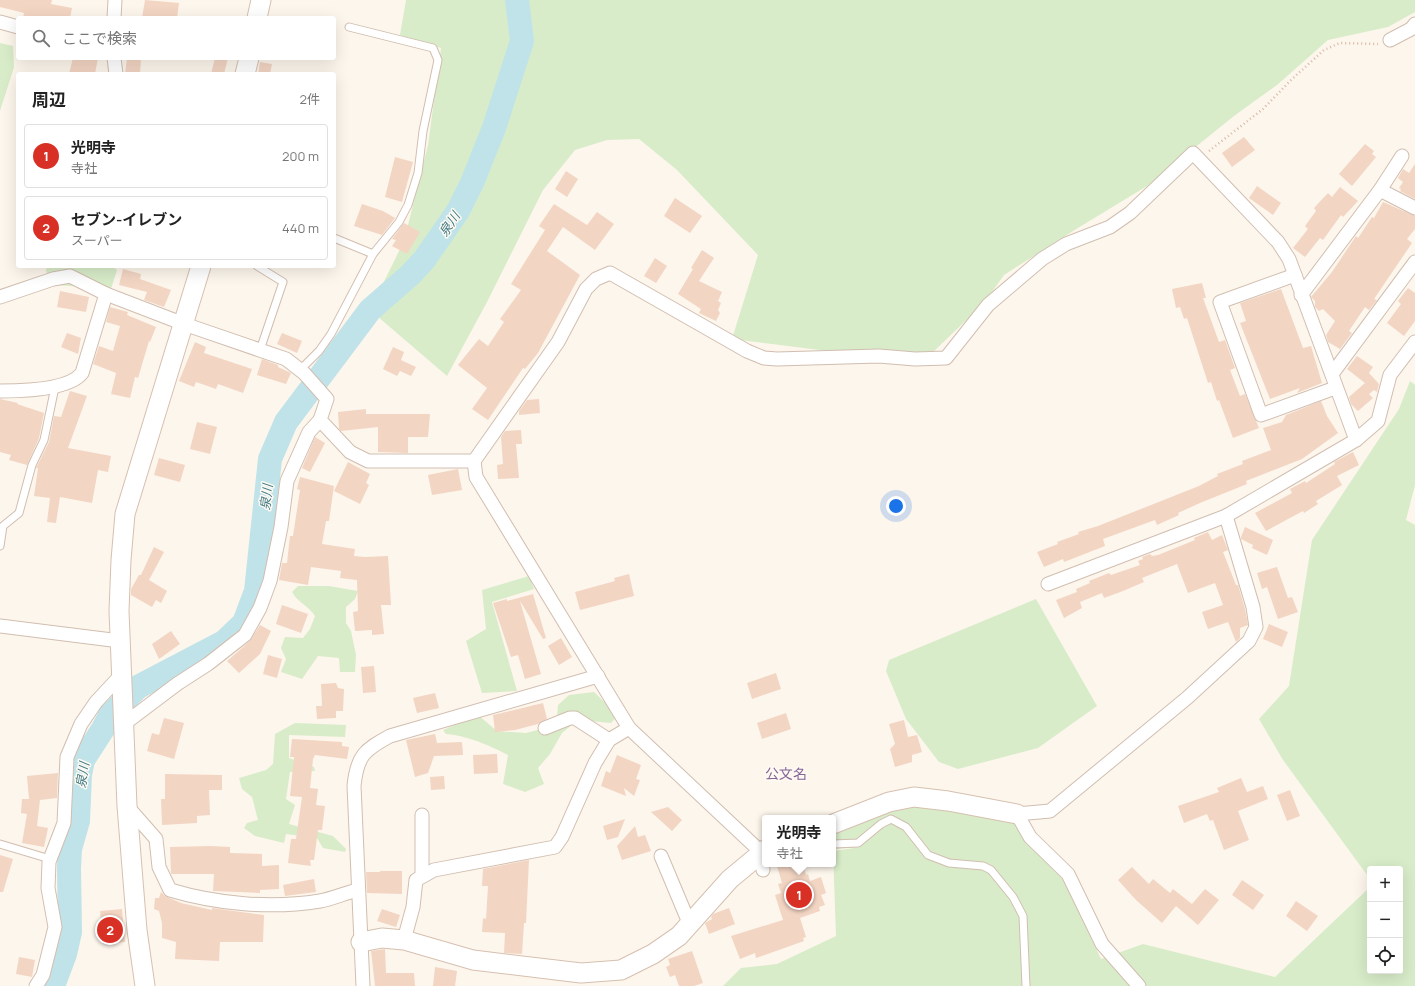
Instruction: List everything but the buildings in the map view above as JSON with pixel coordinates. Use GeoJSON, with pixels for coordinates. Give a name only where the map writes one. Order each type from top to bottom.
{"type":"FeatureCollection","features":[{"type":"Feature","properties":{"kind":"street"},"geometry":{"type":"LineString","coordinates":[[114,16],[115,0]]}},
{"type":"Feature","properties":{"kind":"street"},"geometry":{"type":"LineString","coordinates":[[257,16],[261,0]]}},
{"type":"Feature","properties":{"kind":"street"},"geometry":{"type":"LineString","coordinates":[[0,22],[16,26]]}},
{"type":"Feature","properties":{"kind":"street"},"geometry":{"type":"LineString","coordinates":[[1390,40],[1411,29],[1415,24]]}},
{"type":"Feature","properties":{"kind":"street"},"geometry":{"type":"LineString","coordinates":[[114,60],[116,72]]}},
{"type":"Feature","properties":{"kind":"street"},"geometry":{"type":"LineString","coordinates":[[246,72],[248,60]]}},
{"type":"Feature","properties":{"kind":"street"},"geometry":{"type":"LineString","coordinates":[[762,850],[629,728],[476,477],[474,461],[558,342],[586,288],[596,278],[610,273],[747,351],[764,358],[777,359],[879,356],[915,359],[946,358],[988,306],[1042,259],[1066,244],[1110,227],[1130,213],[1193,153],[1278,242],[1289,259],[1301,295],[1332,374],[1335,388],[1356,440]]}},
{"type":"Feature","properties":{"kind":"street"},"geometry":{"type":"LineString","coordinates":[[1301,295],[1380,190],[1402,156]]}},
{"type":"Feature","properties":{"kind":"street"},"geometry":{"type":"LineString","coordinates":[[1380,190],[1415,208]]}},
{"type":"Feature","properties":{"kind":"street"},"geometry":{"type":"LineString","coordinates":[[1332,374],[1415,262]]}},
{"type":"Feature","properties":{"kind":"street"},"geometry":{"type":"LineString","coordinates":[[145,986],[137,930],[127,806],[120,641],[121,560],[125,514],[200,268]]}},
{"type":"Feature","properties":{"kind":"street"},"geometry":{"type":"LineString","coordinates":[[0,297],[72,271],[106,294],[184,324],[286,359],[302,371],[326,399],[320,420],[309,432],[287,481],[281,527],[270,581],[260,608],[245,635],[208,664],[124,723]]}},
{"type":"Feature","properties":{"kind":"street"},"geometry":{"type":"LineString","coordinates":[[1295,275],[1220,302],[1261,415],[1335,388]]}},
{"type":"Feature","properties":{"kind":"street"},"geometry":{"type":"LineString","coordinates":[[0,391],[54,387],[76,380],[82,373],[106,294]]}},
{"type":"Feature","properties":{"kind":"street"},"geometry":{"type":"LineString","coordinates":[[1048,584],[1226,516],[1356,440],[1378,421],[1390,375],[1415,342]]}},
{"type":"Feature","properties":{"kind":"street"},"geometry":{"type":"LineString","coordinates":[[320,420],[350,452],[368,461],[474,461]]}},
{"type":"Feature","properties":{"kind":"street"},"geometry":{"type":"LineString","coordinates":[[836,823],[889,802],[914,797],[948,801],[1017,814],[1050,811],[1187,698],[1248,641],[1256,627],[1254,607],[1226,516]]}},
{"type":"Feature","properties":{"kind":"street"},"geometry":{"type":"LineString","coordinates":[[0,626],[120,641]]}},
{"type":"Feature","properties":{"kind":"street"},"geometry":{"type":"LineString","coordinates":[[364,986],[354,786],[356,767],[364,754],[373,745],[390,736],[598,676]]}},
{"type":"Feature","properties":{"kind":"street"},"geometry":{"type":"LineString","coordinates":[[36,986],[43,975],[54,927],[48,888],[50,859],[64,823],[67,757],[81,724],[88,713],[96,702],[122,677]]}},
{"type":"Feature","properties":{"kind":"street"},"geometry":{"type":"LineString","coordinates":[[545,728],[570,718],[575,718],[609,740]]}},
{"type":"Feature","properties":{"kind":"street"},"geometry":{"type":"LineString","coordinates":[[404,940],[413,907],[416,880],[422,876],[434,870],[555,847],[562,837],[595,763],[609,740],[629,728]]}},
{"type":"Feature","properties":{"kind":"street"},"geometry":{"type":"LineString","coordinates":[[127,806],[156,839],[159,867],[170,890],[193,897],[270,906],[320,901],[358,890]]}},
{"type":"Feature","properties":{"kind":"street"},"geometry":{"type":"LineString","coordinates":[[1017,814],[1030,837],[1068,874],[1102,944],[1139,986]]}},
{"type":"Feature","properties":{"kind":"street"},"geometry":{"type":"LineString","coordinates":[[422,815],[422,876]]}},
{"type":"Feature","properties":{"kind":"street"},"geometry":{"type":"LineString","coordinates":[[361,942],[382,938],[404,940],[473,960],[581,973],[621,970],[653,954],[679,936],[730,879],[762,852]]}},
{"type":"Feature","properties":{"kind":"street"},"geometry":{"type":"LineString","coordinates":[[661,856],[690,925]]}},
{"type":"Feature","properties":{"kind":"lane"},"geometry":{"type":"LineString","coordinates":[[302,371],[331,334],[373,254],[399,222],[408,205],[418,173],[423,131],[438,60],[433,48],[349,27]]}},
{"type":"Feature","properties":{"kind":"lane"},"geometry":{"type":"LineString","coordinates":[[336,239],[373,254]]}},
{"type":"Feature","properties":{"kind":"lane"},"geometry":{"type":"LineString","coordinates":[[259,268],[283,282],[260,350]]}},
{"type":"Feature","properties":{"kind":"lane"},"geometry":{"type":"LineString","coordinates":[[0,546],[3,526],[19,513],[32,465],[44,440],[54,387]]}},
{"type":"Feature","properties":{"kind":"lane"},"geometry":{"type":"LineString","coordinates":[[836,844],[858,844],[881,824],[891,819],[906,827],[928,855],[948,863],[983,866],[991,870],[1013,897],[1023,916],[1026,986]]}},
{"type":"Feature","properties":{"kind":"lane"},"geometry":{"type":"LineString","coordinates":[[0,844],[50,859]]}},
{"type":"Feature","properties":{"kind":"path"},"geometry":{"type":"LineString","coordinates":[[1199,158],[1263,109],[1291,80],[1324,50],[1340,43],[1375,45],[1390,40]]}},
{"type":"Feature","properties":{"kind":"green space"},"geometry":{"type":"Polygon","coordinates":[[[406,0],[1415,0],[1415,12],[1388,27],[1328,40],[1277,85],[1234,116],[1147,186],[1004,275],[984,303],[931,354],[844,353],[732,339],[758,255],[677,170],[639,139],[607,140],[575,150],[543,190],[487,302],[447,376],[370,310],[404,241],[428,145],[441,48],[400,35],[406,0]]]}},
{"type":"Feature","properties":{"kind":"green space"},"geometry":{"type":"Polygon","coordinates":[[[0,43],[13,46],[14,67],[0,111],[0,43]]]}},
{"type":"Feature","properties":{"kind":"green space"},"geometry":{"type":"Polygon","coordinates":[[[47,268],[114,268],[117,270],[110,292],[89,287],[52,285],[46,271],[47,268]]]}},
{"type":"Feature","properties":{"kind":"green space"},"geometry":{"type":"Polygon","coordinates":[[[1410,381],[1415,385],[1415,485],[1406,520],[1415,525],[1415,986],[723,986],[741,968],[777,964],[836,936],[834,867],[836,867],[836,851],[861,847],[836,849],[836,830],[914,802],[979,813],[1016,824],[1064,881],[1101,959],[1143,944],[1275,977],[1367,890],[1367,974],[1403,974],[1403,866],[1367,866],[1367,875],[1283,760],[1259,719],[1289,686],[1312,540],[1399,409],[1410,381]]]}},
{"type":"Feature","properties":{"kind":"green space"},"geometry":{"type":"Polygon","coordinates":[[[529,576],[534,589],[492,602],[517,691],[482,693],[466,641],[486,629],[482,590],[529,576]]]}},
{"type":"Feature","properties":{"kind":"green space"},"geometry":{"type":"Polygon","coordinates":[[[298,586],[329,586],[358,591],[355,599],[346,607],[346,623],[351,631],[356,655],[355,672],[340,672],[339,658],[318,656],[302,679],[281,672],[286,659],[281,648],[285,637],[303,638],[310,629],[315,616],[294,596],[292,592],[298,586]]]}},
{"type":"Feature","properties":{"kind":"green space"},"geometry":{"type":"Polygon","coordinates":[[[1036,599],[1097,706],[1038,748],[958,769],[939,762],[906,719],[886,671],[889,660],[1036,599]]]}},
{"type":"Feature","properties":{"kind":"green space"},"geometry":{"type":"Polygon","coordinates":[[[594,692],[618,715],[611,723],[578,720],[562,733],[550,754],[538,768],[544,784],[525,792],[503,784],[508,755],[486,744],[446,734],[443,730],[478,715],[497,731],[526,733],[545,728],[557,718],[558,705],[569,695],[594,692]]]}},
{"type":"Feature","properties":{"kind":"green space"},"geometry":{"type":"Polygon","coordinates":[[[295,723],[346,725],[345,737],[289,735],[289,758],[314,767],[315,771],[290,772],[286,799],[295,805],[289,824],[333,836],[346,849],[345,852],[323,848],[317,838],[286,834],[284,843],[255,836],[244,828],[247,823],[258,820],[252,797],[242,789],[239,778],[266,770],[273,764],[275,734],[295,723]]]}},
{"type":"Feature","properties":{"kind":"waterway","name":"泉川"},"geometry":{"type":"LineString","coordinates":[[53,986],[65,954],[70,932],[70,849],[78,821],[80,775],[83,760],[111,714],[138,687],[224,642],[244,623],[256,591],[270,459],[286,422],[370,310],[410,275],[424,260],[458,211],[472,183],[494,128],[522,41],[517,0]]}},
{"type":"Feature","properties":{"kind":"place","name":"光明寺"},"geometry":{"type":"Point","coordinates":[799,895]}},
{"type":"Feature","properties":{"kind":"place","name":"セブン-イレブン"},"geometry":{"type":"Point","coordinates":[110,930]}},
{"type":"Feature","properties":{"kind":"district","name":"公文名"},"geometry":{"type":"Point","coordinates":[786,774]}}]}
